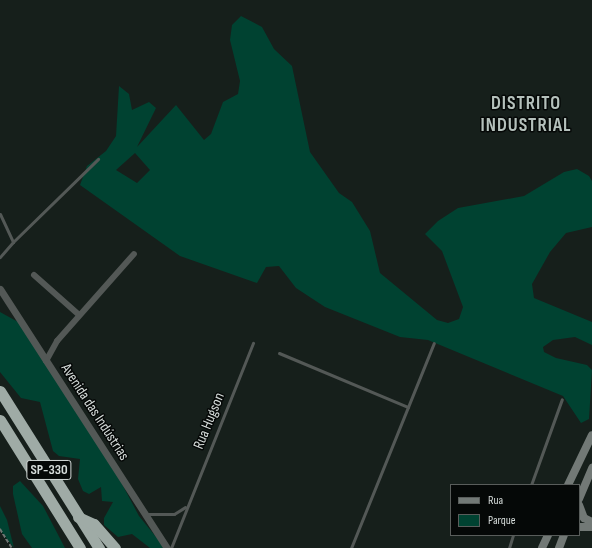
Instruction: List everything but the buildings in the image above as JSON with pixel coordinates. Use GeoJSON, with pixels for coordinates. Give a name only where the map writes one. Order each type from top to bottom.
{"type":"FeatureCollection","features":[{"type":"Feature","properties":{"kind":"highway","name":"SP-330"},"geometry":{"type":"LineString","coordinates":[[0,391],[78,517],[99,548]]}},
{"type":"Feature","properties":{"kind":"highway","name":"SP-330"},"geometry":{"type":"LineString","coordinates":[[0,420],[80,548]]}},
{"type":"Feature","properties":{"kind":"highway"},"geometry":{"type":"LineString","coordinates":[[78,517],[94,524],[115,548]]}},
{"type":"Feature","properties":{"kind":"main road"},"geometry":{"type":"LineString","coordinates":[[568,484],[592,435]]}},
{"type":"Feature","properties":{"kind":"main road"},"geometry":{"type":"LineString","coordinates":[[575,468],[591,471],[580,497]]}},
{"type":"Feature","properties":{"kind":"main road"},"geometry":{"type":"LineString","coordinates":[[580,508],[584,518],[592,522]]}},
{"type":"Feature","properties":{"kind":"main road"},"geometry":{"type":"LineString","coordinates":[[580,527],[592,527]]}},
{"type":"Feature","properties":{"kind":"main road"},"geometry":{"type":"LineString","coordinates":[[542,548],[548,536]]}},
{"type":"Feature","properties":{"kind":"main road"},"geometry":{"type":"LineString","coordinates":[[559,548],[564,536]]}},
{"type":"Feature","properties":{"kind":"street"},"geometry":{"type":"LineString","coordinates":[[46,361],[56,341],[134,254]]}},
{"type":"Feature","properties":{"kind":"street"},"geometry":{"type":"LineString","coordinates":[[34,275],[80,315]]}},
{"type":"Feature","properties":{"kind":"street","name":"Avenida das Indústrias"},"geometry":{"type":"LineString","coordinates":[[0,289],[167,548]]}},
{"type":"Feature","properties":{"kind":"lane"},"geometry":{"type":"LineString","coordinates":[[0,256],[98,159]]}},
{"type":"Feature","properties":{"kind":"lane"},"geometry":{"type":"LineString","coordinates":[[0,214],[13,242]]}},
{"type":"Feature","properties":{"kind":"lane","name":"Rua Hugson"},"geometry":{"type":"LineString","coordinates":[[171,548],[185,508],[253,343]]}},
{"type":"Feature","properties":{"kind":"lane"},"geometry":{"type":"LineString","coordinates":[[351,548],[434,343]]}},
{"type":"Feature","properties":{"kind":"lane"},"geometry":{"type":"LineString","coordinates":[[279,353],[408,407]]}},
{"type":"Feature","properties":{"kind":"lane"},"geometry":{"type":"LineString","coordinates":[[531,484],[562,399]]}},
{"type":"Feature","properties":{"kind":"lane"},"geometry":{"type":"LineString","coordinates":[[145,514],[167,515],[185,508]]}},
{"type":"Feature","properties":{"kind":"lane"},"geometry":{"type":"LineString","coordinates":[[509,548],[513,536]]}},
{"type":"Feature","properties":{"kind":"path"},"geometry":{"type":"LineString","coordinates":[[0,529],[12,548]]}},
{"type":"Feature","properties":{"kind":"green space"},"geometry":{"type":"Polygon","coordinates":[[[241,16],[262,27],[274,49],[292,66],[310,152],[339,193],[352,202],[370,231],[380,273],[437,320],[448,323],[459,319],[463,307],[442,251],[425,234],[438,221],[458,208],[524,196],[564,172],[577,169],[589,176],[592,181],[592,227],[566,233],[550,252],[532,284],[534,298],[592,322],[592,345],[575,337],[553,340],[543,347],[544,352],[556,358],[587,365],[592,370],[589,419],[581,423],[563,396],[428,340],[400,337],[325,307],[296,288],[279,266],[266,267],[257,283],[180,256],[80,185],[87,166],[106,151],[116,136],[119,86],[129,94],[132,110],[149,102],[156,108],[137,147],[176,105],[204,140],[211,134],[223,102],[238,94],[240,81],[230,40],[232,25],[241,16]],[[135,153],[116,170],[137,183],[150,170],[135,153]]]}},
{"type":"Feature","properties":{"kind":"green space"},"geometry":{"type":"Polygon","coordinates":[[[0,312],[20,323],[104,450],[139,516],[165,548],[150,548],[132,534],[118,537],[104,525],[104,518],[113,502],[102,501],[101,487],[89,494],[83,491],[78,479],[80,459],[59,456],[53,451],[40,402],[21,398],[0,372],[0,312]]]}},
{"type":"Feature","properties":{"kind":"green space"},"geometry":{"type":"Polygon","coordinates":[[[20,481],[43,506],[65,548],[32,548],[22,534],[13,494],[13,486],[20,481]]]}},
{"type":"Feature","properties":{"kind":"green space"},"geometry":{"type":"Polygon","coordinates":[[[0,506],[7,520],[14,548],[0,530],[0,506]]]}},
{"type":"Feature","properties":{"kind":"district","name":"DISTRITO INDUSTRIAL"},"geometry":{"type":"Point","coordinates":[526,115]}}]}
